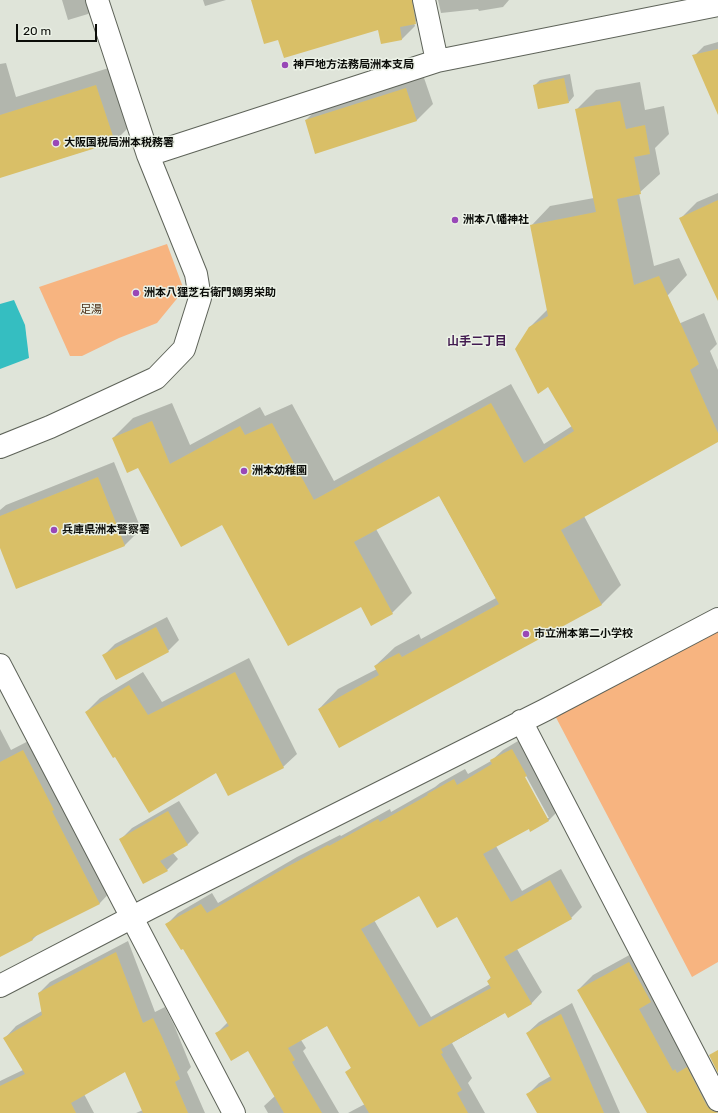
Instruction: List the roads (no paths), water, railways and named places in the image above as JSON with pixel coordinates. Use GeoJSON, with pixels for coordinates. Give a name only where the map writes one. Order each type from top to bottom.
{"type":"FeatureCollection","features":[{"type":"Feature","properties":{"kind":"street"},"geometry":{"type":"LineString","coordinates":[[0,447],[50,427],[156,378],[184,349],[200,298],[196,274],[148,155],[97,0]]}},
{"type":"Feature","properties":{"kind":"street"},"geometry":{"type":"LineString","coordinates":[[424,0],[437,61]]}},
{"type":"Feature","properties":{"kind":"street"},"geometry":{"type":"LineString","coordinates":[[148,155],[437,61],[718,5]]}},
{"type":"Feature","properties":{"kind":"street"},"geometry":{"type":"LineString","coordinates":[[0,986],[545,710],[718,619]]}},
{"type":"Feature","properties":{"kind":"street"},"geometry":{"type":"LineString","coordinates":[[0,664],[234,1113]]}},
{"type":"Feature","properties":{"kind":"street"},"geometry":{"type":"LineString","coordinates":[[521,721],[718,1100]]}},
{"type":"Feature","properties":{"kind":"water"},"geometry":{"type":"Polygon","coordinates":[[[14,300],[25,325],[29,358],[0,369],[0,304],[14,300]]]}},
{"type":"Feature","properties":{"kind":"place","name":"神戸地方法務局洲本支局"},"geometry":{"type":"Point","coordinates":[285,65]}},
{"type":"Feature","properties":{"kind":"place","name":"大阪国税局洲本税務署"},"geometry":{"type":"Point","coordinates":[56,143]}},
{"type":"Feature","properties":{"kind":"place","name":"洲本八幡神社"},"geometry":{"type":"Point","coordinates":[455,220]}},
{"type":"Feature","properties":{"kind":"place","name":"洲本八狸芝右衛門嫡男栄助"},"geometry":{"type":"Point","coordinates":[136,293]}},
{"type":"Feature","properties":{"kind":"place","name":"洲本幼稚園"},"geometry":{"type":"Point","coordinates":[244,471]}},
{"type":"Feature","properties":{"kind":"place","name":"兵庫県洲本警察署"},"geometry":{"type":"Point","coordinates":[54,530]}},
{"type":"Feature","properties":{"kind":"place","name":"市立洲本第二小学校"},"geometry":{"type":"Point","coordinates":[526,634]}},
{"type":"Feature","properties":{"kind":"district","name":"山手二丁目"},"geometry":{"type":"Point","coordinates":[477,342]}},
{"type":"Feature","properties":{"kind":"park label","name":"足湯"},"geometry":{"type":"Point","coordinates":[91,310]}}]}
